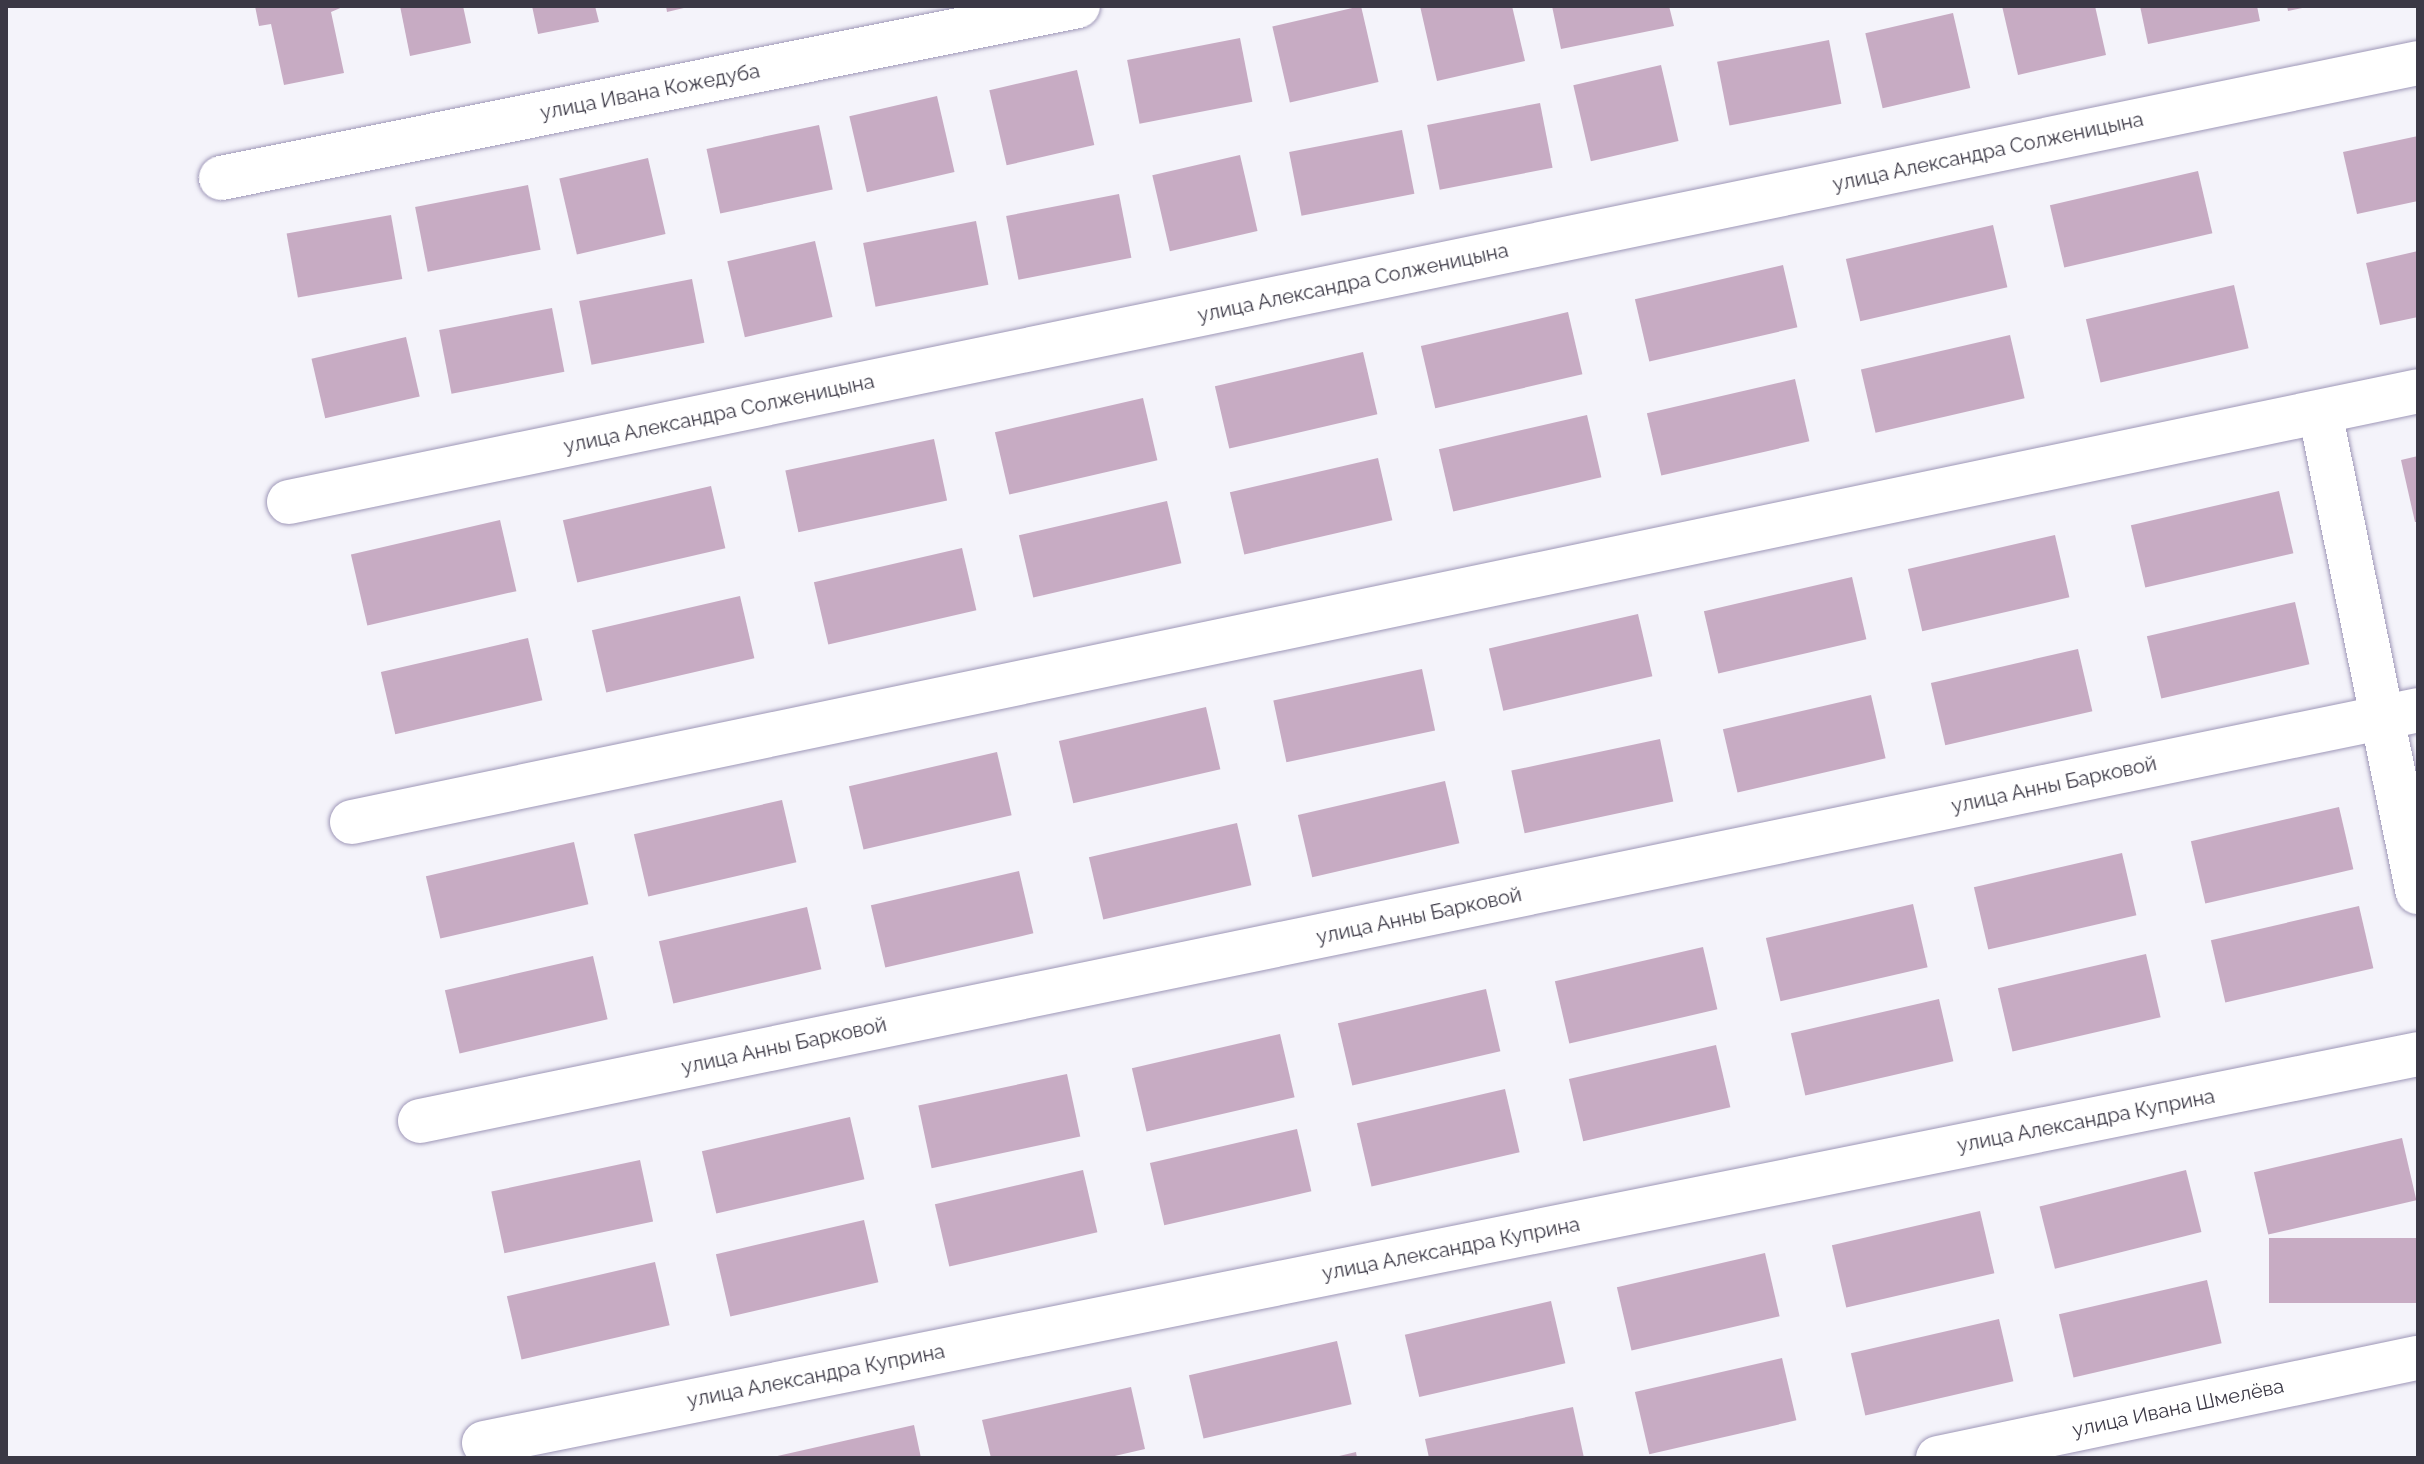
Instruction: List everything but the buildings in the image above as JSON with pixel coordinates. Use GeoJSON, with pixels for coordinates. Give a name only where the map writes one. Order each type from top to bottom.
{"type":"FeatureCollection","features":[{"type":"Feature","properties":{"kind":"street","name":"улица Ивана Кожедуба"},"geometry":{"type":"LineString","coordinates":[[221,178],[1078,6]]}},
{"type":"Feature","properties":{"kind":"street","name":"улица Александра Солженицына"},"geometry":{"type":"LineString","coordinates":[[289,502],[2418,63]]}},
{"type":"Feature","properties":{"kind":"street"},"geometry":{"type":"LineString","coordinates":[[352,822],[2418,391]]}},
{"type":"Feature","properties":{"kind":"street"},"geometry":{"type":"LineString","coordinates":[[2320,412],[2400,714],[2418,892]]}},
{"type":"Feature","properties":{"kind":"street","name":"улица Анны Барковой"},"geometry":{"type":"LineString","coordinates":[[420,1121],[2400,714]]}},
{"type":"Feature","properties":{"kind":"street","name":"улица Александра Куприна"},"geometry":{"type":"LineString","coordinates":[[484,1443],[2418,1054]]}},
{"type":"Feature","properties":{"kind":"street","name":"улица Ивана Шмелёва"},"geometry":{"type":"LineString","coordinates":[[1938,1458],[2418,1358]]}}]}
